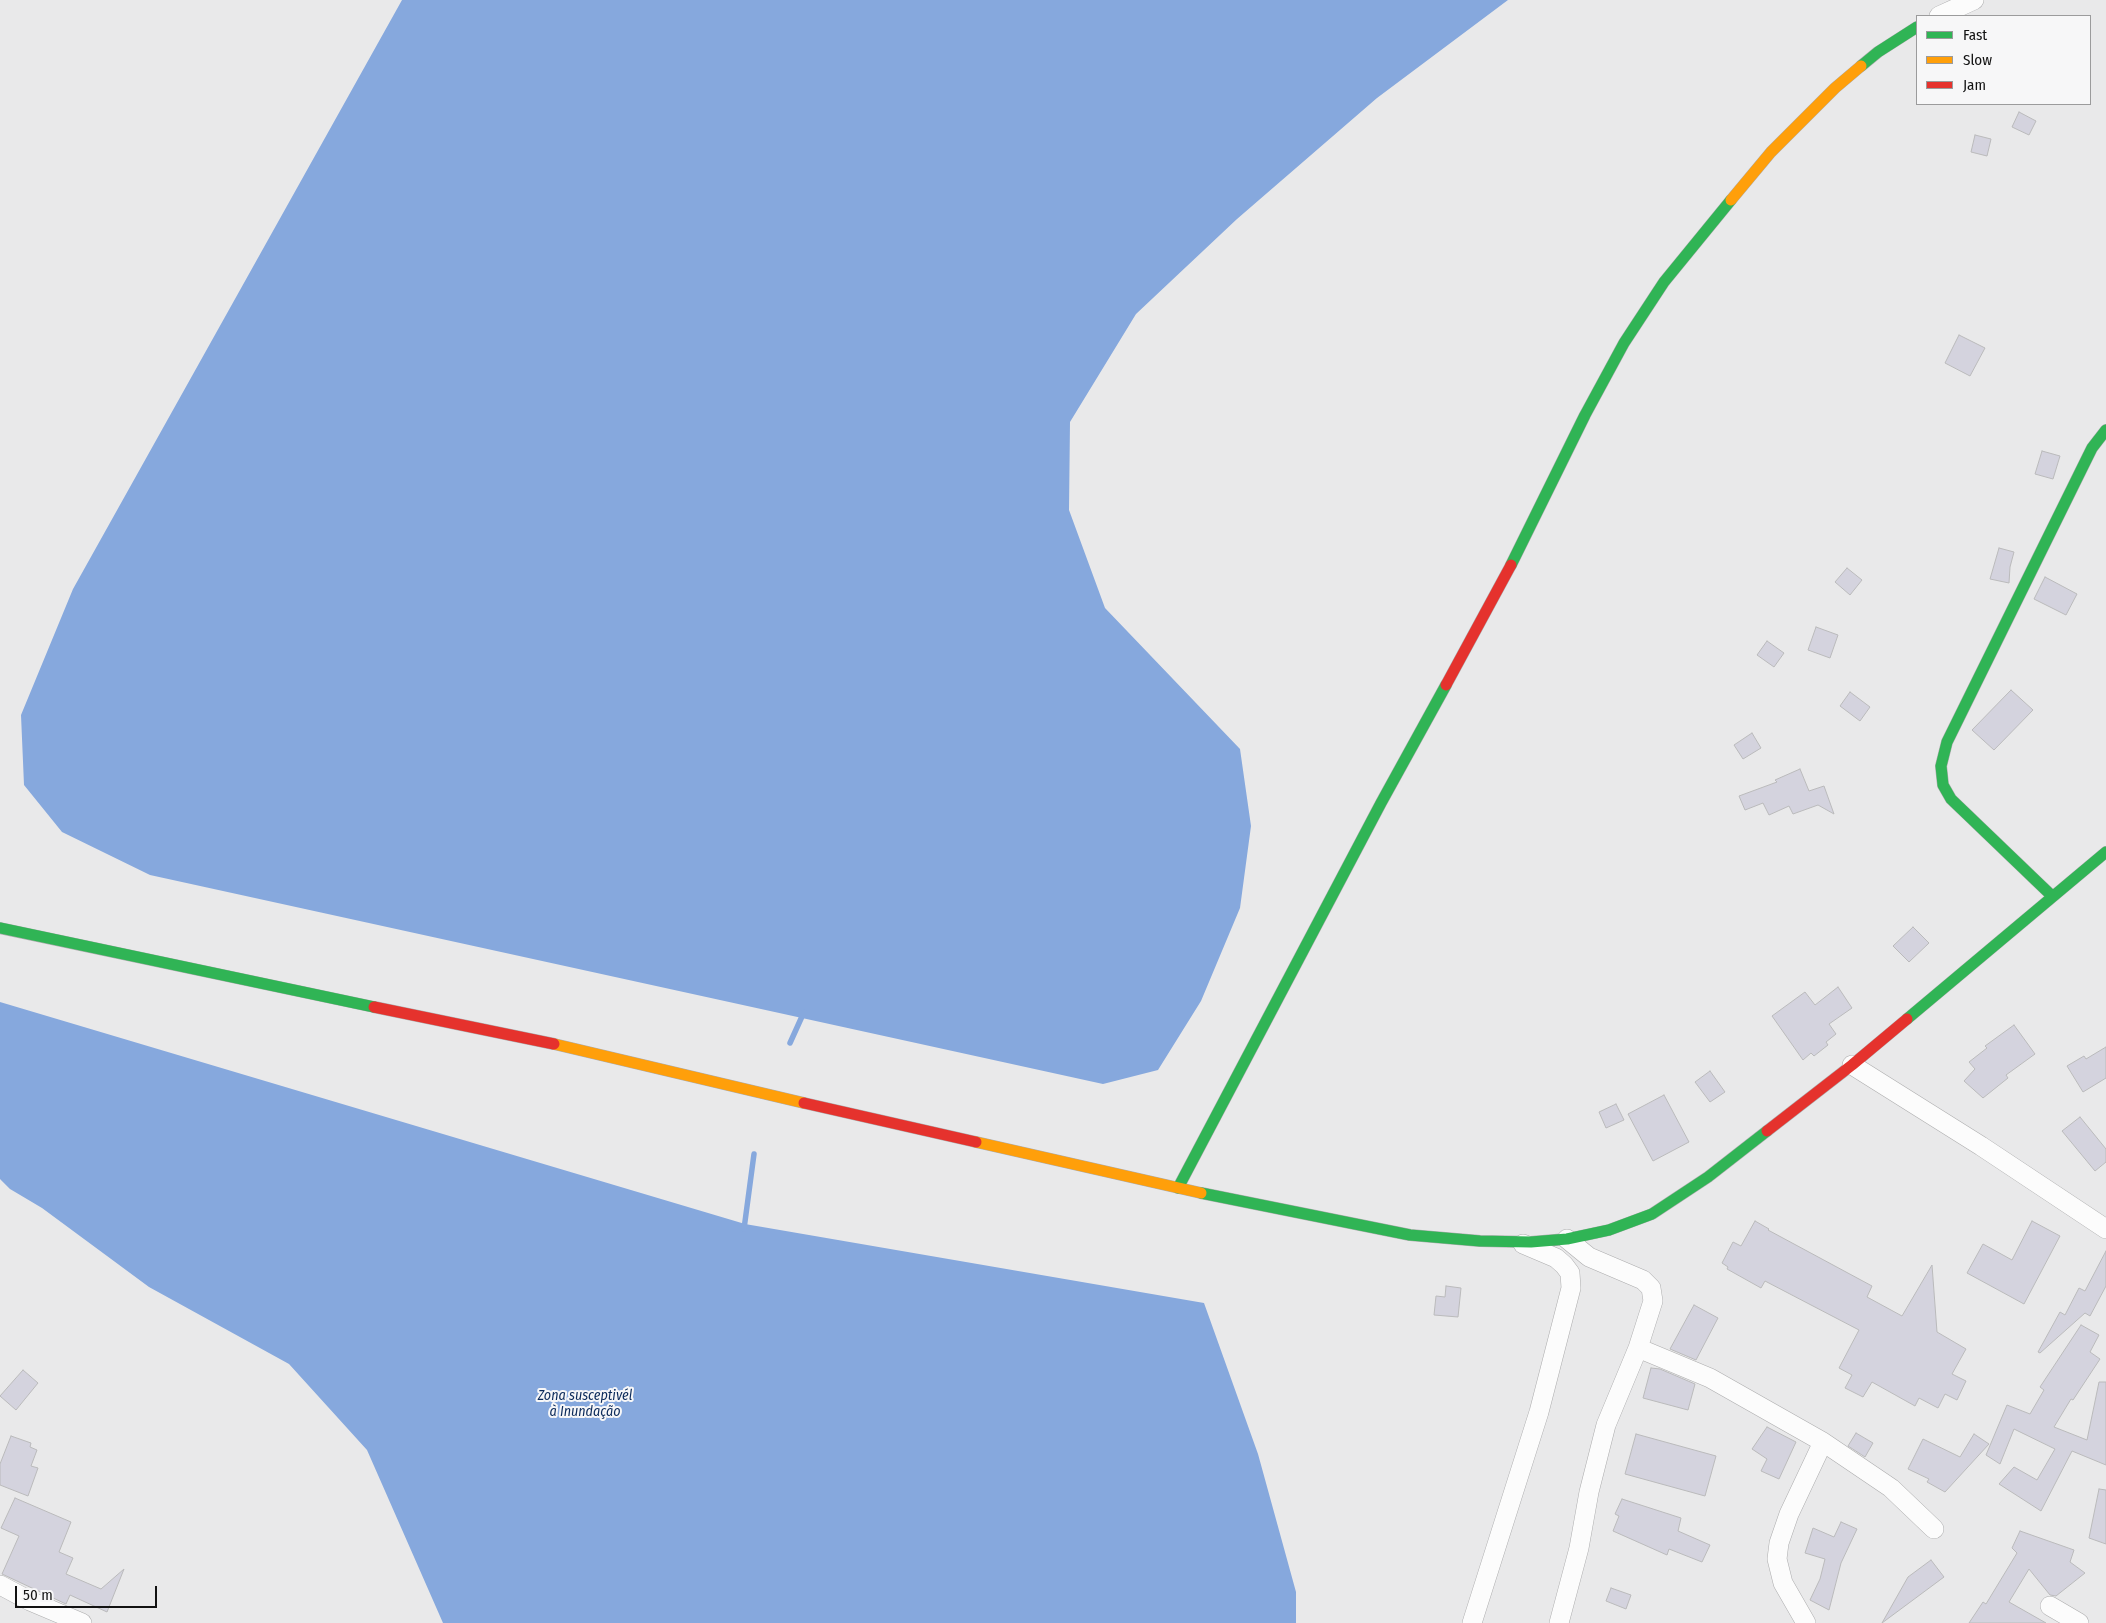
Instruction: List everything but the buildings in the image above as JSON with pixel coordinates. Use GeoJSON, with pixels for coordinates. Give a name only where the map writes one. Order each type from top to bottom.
{"type":"FeatureCollection","features":[{"type":"Feature","properties":{"kind":"main road"},"geometry":{"type":"LineString","coordinates":[[1178,1188],[1380,803],[1503,581],[1585,415],[1624,343],[1664,282],[1771,152],[1835,88],[1878,52],[1916,28]]}},
{"type":"Feature","properties":{"kind":"main road"},"geometry":{"type":"LineString","coordinates":[[2052,896],[1951,799],[1943,785],[1941,766],[1947,742],[2092,448],[2106,430]]}},
{"type":"Feature","properties":{"kind":"main road"},"geometry":{"type":"LineString","coordinates":[[0,928],[553,1044],[1178,1188],[1410,1235],[1480,1241],[1518,1241],[1567,1239],[1609,1230],[1652,1214],[1708,1177],[1852,1065],[2106,852]]}},
{"type":"Feature","properties":{"kind":"street"},"geometry":{"type":"LineString","coordinates":[[1941,15],[1974,0]]}},
{"type":"Feature","properties":{"kind":"street"},"geometry":{"type":"LineString","coordinates":[[1852,1065],[1981,1146],[2106,1229]]}},
{"type":"Feature","properties":{"kind":"street"},"geometry":{"type":"LineString","coordinates":[[1559,1623],[1579,1548],[1589,1492],[1606,1425],[1638,1348],[1653,1300],[1651,1288],[1643,1280],[1589,1257],[1567,1239]]}},
{"type":"Feature","properties":{"kind":"street"},"geometry":{"type":"LineString","coordinates":[[1472,1623],[1539,1412],[1571,1288],[1570,1273],[1564,1265],[1556,1258],[1535,1251],[1518,1241]]}},
{"type":"Feature","properties":{"kind":"street"},"geometry":{"type":"LineString","coordinates":[[1638,1348],[1710,1378],[1823,1442],[1891,1488],[1934,1528]]}},
{"type":"Feature","properties":{"kind":"street"},"geometry":{"type":"LineString","coordinates":[[1806,1623],[1783,1583],[1777,1559],[1779,1542],[1789,1514],[1823,1442]]}},
{"type":"Feature","properties":{"kind":"street"},"geometry":{"type":"LineString","coordinates":[[0,1585],[30,1601],[82,1623]]}},
{"type":"Feature","properties":{"kind":"street"},"geometry":{"type":"LineString","coordinates":[[2050,1606],[2079,1623]]}},
{"type":"Feature","properties":{"kind":"water"},"geometry":{"type":"Polygon","coordinates":[[[402,0],[1508,0],[1377,98],[1237,219],[1136,314],[1070,422],[1069,510],[1105,608],[1240,749],[1251,826],[1240,908],[1201,1001],[1158,1070],[1103,1084],[150,875],[62,832],[24,785],[21,715],[73,589],[402,0]]]}},
{"type":"Feature","properties":{"kind":"water","name":"Zona susceptivél à Inundação"},"geometry":{"type":"Polygon","coordinates":[[[0,1002],[745,1224],[1204,1303],[1258,1454],[1296,1592],[1296,1623],[443,1623],[367,1450],[289,1364],[149,1287],[42,1208],[10,1189],[0,1179],[0,1002]]]}},
{"type":"Feature","properties":{"kind":"waterway"},"geometry":{"type":"LineString","coordinates":[[790,1043],[804,1012]]}},
{"type":"Feature","properties":{"kind":"waterway"},"geometry":{"type":"LineString","coordinates":[[744,1229],[754,1154]]}},
{"type":"Feature","properties":{"kind":"traffic: fast"},"geometry":{"type":"LineString","coordinates":[[1861,66],[1878,52],[1916,28]]}},
{"type":"Feature","properties":{"kind":"traffic: fast"},"geometry":{"type":"LineString","coordinates":[[1511,565],[1585,415],[1624,343],[1664,282],[1731,200]]}},
{"type":"Feature","properties":{"kind":"traffic: fast"},"geometry":{"type":"LineString","coordinates":[[2052,896],[1951,799],[1943,785],[1941,766],[1947,742],[2092,448],[2106,430]]}},
{"type":"Feature","properties":{"kind":"traffic: fast"},"geometry":{"type":"LineString","coordinates":[[1178,1188],[1381,803],[1446,685]]}},
{"type":"Feature","properties":{"kind":"traffic: fast"},"geometry":{"type":"LineString","coordinates":[[1907,1019],[2106,852]]}},
{"type":"Feature","properties":{"kind":"traffic: fast"},"geometry":{"type":"LineString","coordinates":[[0,928],[374,1007]]}},
{"type":"Feature","properties":{"kind":"traffic: fast"},"geometry":{"type":"LineString","coordinates":[[1201,1193],[1410,1235],[1480,1241],[1531,1242],[1567,1239],[1609,1230],[1652,1214],[1708,1177],[1767,1131]]}},
{"type":"Feature","properties":{"kind":"traffic: slow"},"geometry":{"type":"LineString","coordinates":[[1731,200],[1771,152],[1835,88],[1861,66]]}},
{"type":"Feature","properties":{"kind":"traffic: slow"},"geometry":{"type":"LineString","coordinates":[[554,1044],[804,1103]]}},
{"type":"Feature","properties":{"kind":"traffic: slow"},"geometry":{"type":"LineString","coordinates":[[976,1142],[1201,1193]]}},
{"type":"Feature","properties":{"kind":"traffic: jam"},"geometry":{"type":"LineString","coordinates":[[1446,685],[1511,565]]}},
{"type":"Feature","properties":{"kind":"traffic: jam"},"geometry":{"type":"LineString","coordinates":[[374,1007],[554,1044]]}},
{"type":"Feature","properties":{"kind":"traffic: jam"},"geometry":{"type":"LineString","coordinates":[[1767,1131],[1852,1065],[1907,1019]]}},
{"type":"Feature","properties":{"kind":"traffic: jam"},"geometry":{"type":"LineString","coordinates":[[804,1103],[976,1142]]}}]}
